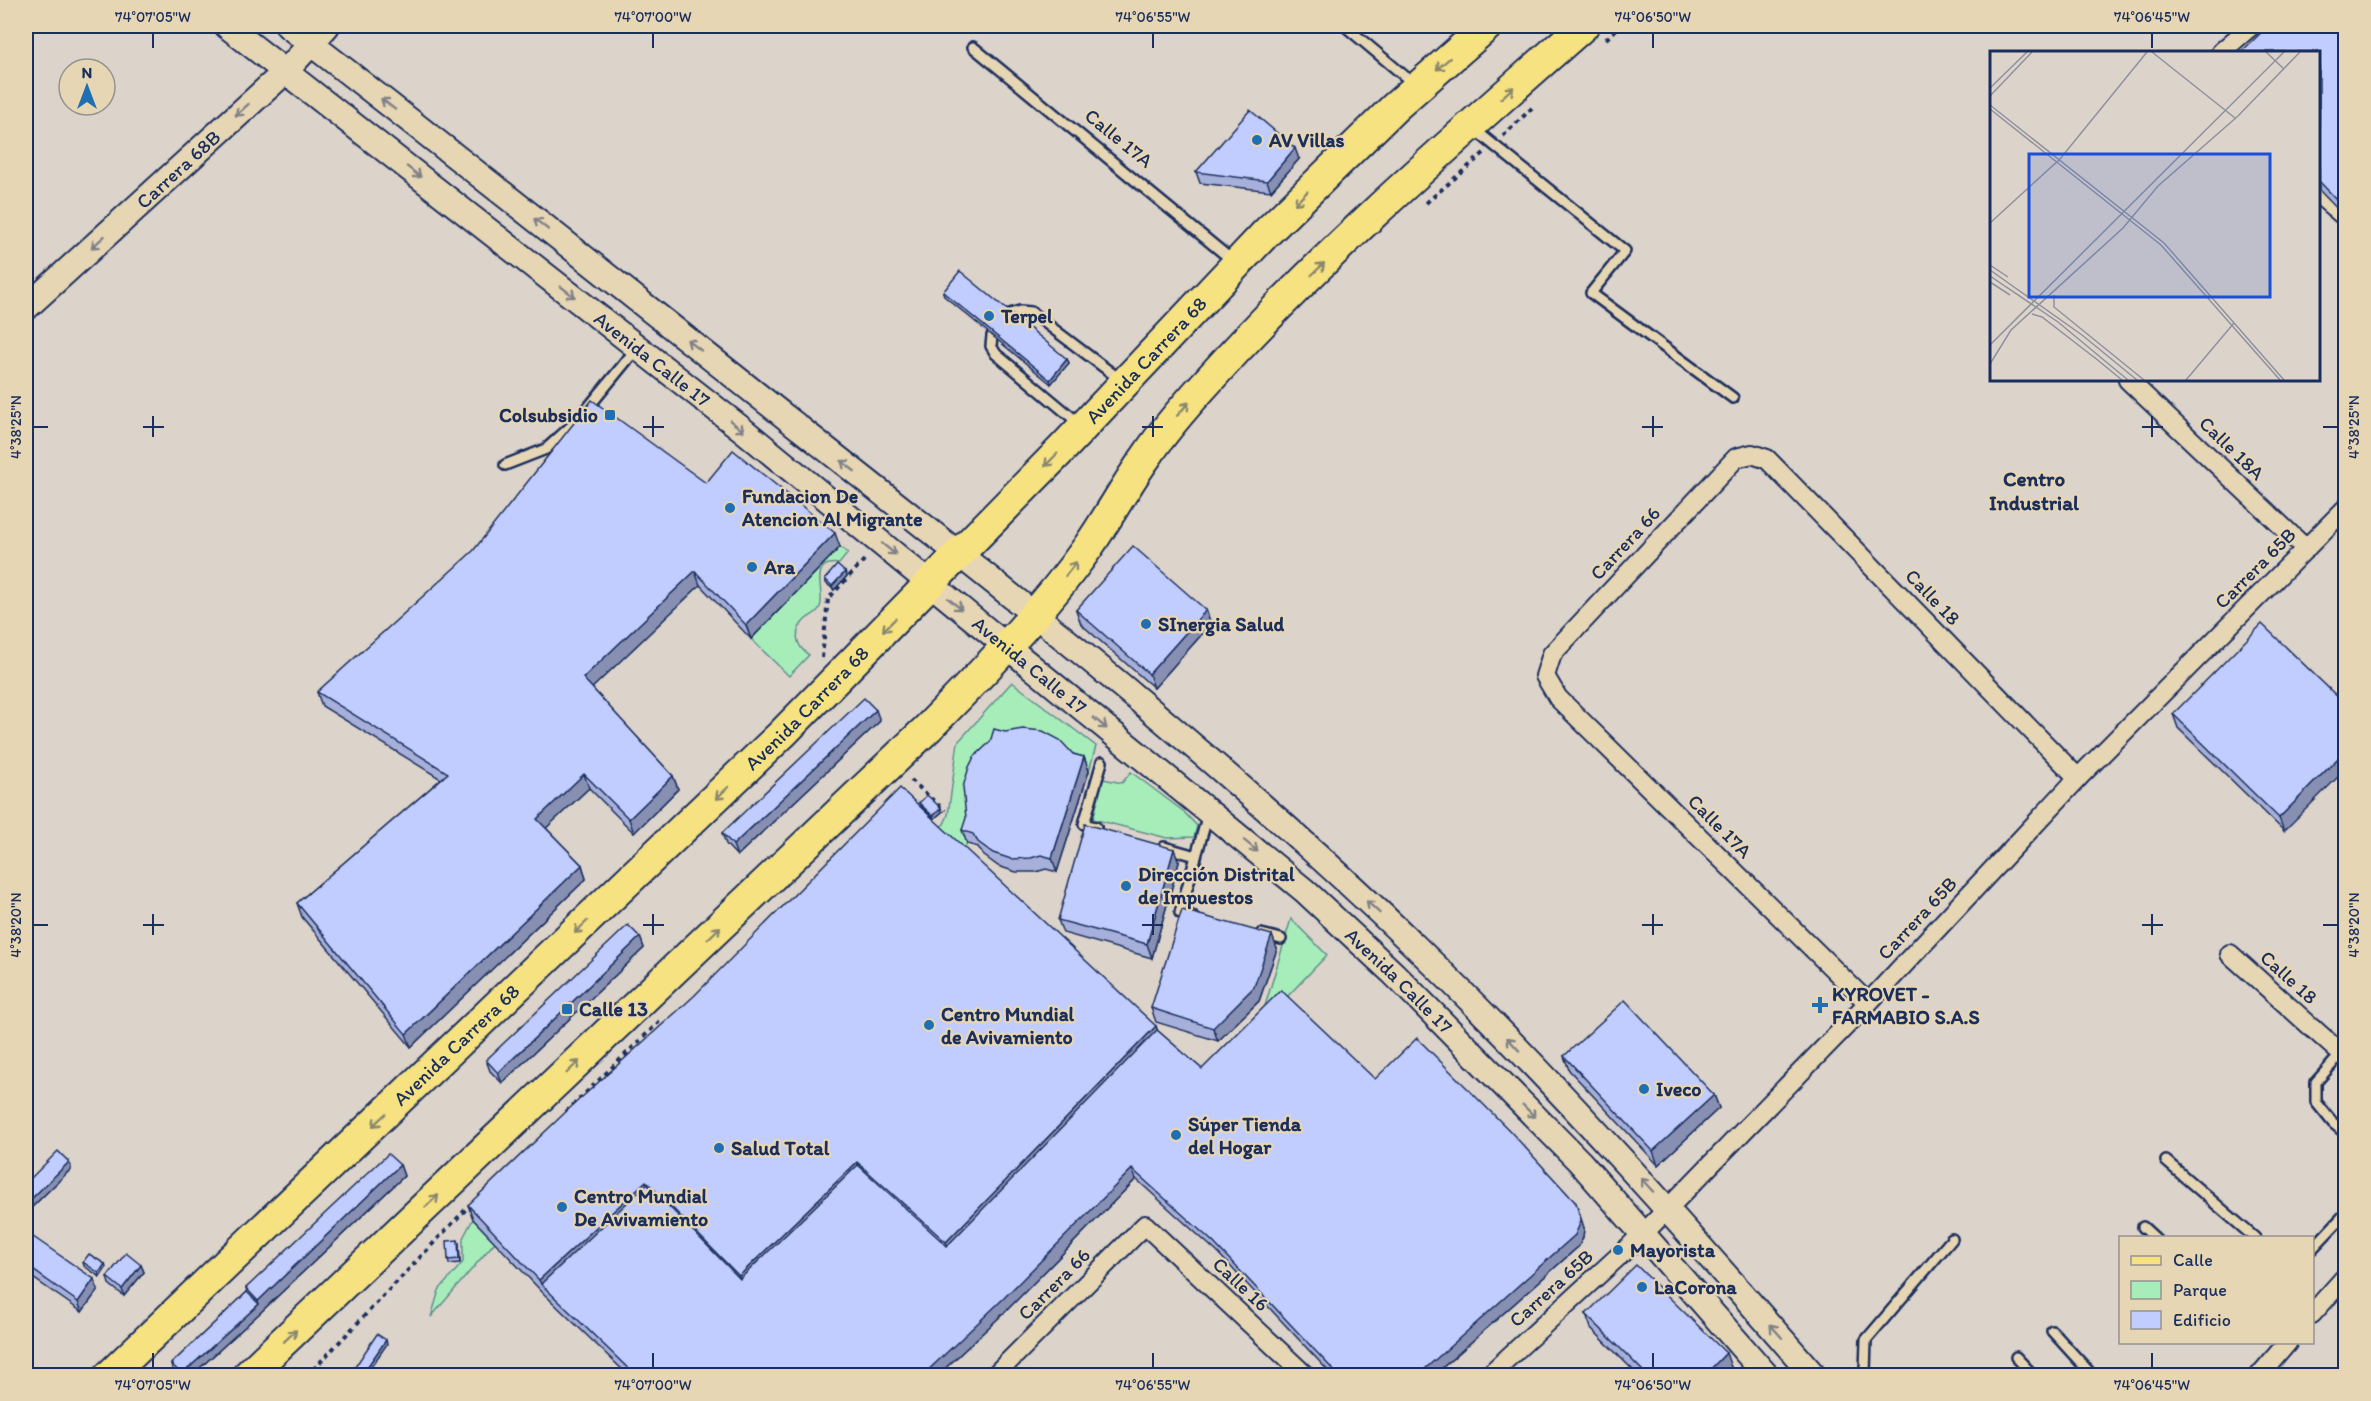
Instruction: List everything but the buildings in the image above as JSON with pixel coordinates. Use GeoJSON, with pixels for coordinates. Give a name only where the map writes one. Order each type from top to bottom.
{"type":"FeatureCollection","features":[{"type":"Feature","properties":{"kind":"main road","name":"Avenida Carrera 68"},"geometry":{"type":"LineString","coordinates":[[109,1376],[692,822],[930,584],[1236,264],[1338,161],[1487,26]]}},
{"type":"Feature","properties":{"kind":"main road"},"geometry":{"type":"LineString","coordinates":[[256,1370],[895,761],[1006,646],[1088,547],[1150,451],[1207,381],[1288,298],[1470,125],[1593,33]]}},
{"type":"Feature","properties":{"kind":"street","name":"Avenida Calle 17"},"geometry":{"type":"LineString","coordinates":[[227,26],[743,430],[1305,891],[1427,1007],[1580,1162],[1767,1376]]}},
{"type":"Feature","properties":{"kind":"street","name":"Avenida Calle 17"},"geometry":{"type":"LineString","coordinates":[[288,26],[319,35],[1180,733],[1330,867],[1496,1026],[1668,1208],[1814,1376]]}},
{"type":"Feature","properties":{"kind":"street"},"geometry":{"type":"LineString","coordinates":[[2222,51],[2251,26]]}},
{"type":"Feature","properties":{"kind":"street","name":"Carrera 68B"},"geometry":{"type":"LineString","coordinates":[[26,308],[286,71],[319,35]]}},
{"type":"Feature","properties":{"kind":"street"},"geometry":{"type":"LineString","coordinates":[[2320,195],[2346,218]]}},
{"type":"Feature","properties":{"kind":"street","name":"Calle 18A"},"geometry":{"type":"LineString","coordinates":[[2129,381],[2306,549]]}},
{"type":"Feature","properties":{"kind":"street","name":"Carrera 66"},"geometry":{"type":"LineString","coordinates":[[1545,676],[1551,654],[1736,458],[1752,454]]}},
{"type":"Feature","properties":{"kind":"street","name":"Calle 18"},"geometry":{"type":"LineString","coordinates":[[1752,454],[1767,459],[2078,778]]}},
{"type":"Feature","properties":{"kind":"street","name":"Carrera 65B"},"geometry":{"type":"LineString","coordinates":[[1488,1376],[1644,1233],[1868,1003],[2078,778],[2346,508]]}},
{"type":"Feature","properties":{"kind":"street","name":"Calle 17A"},"geometry":{"type":"LineString","coordinates":[[1545,676],[1558,698],[1868,1003]]}},
{"type":"Feature","properties":{"kind":"street"},"geometry":{"type":"LineString","coordinates":[[1305,891],[1330,867]]}},
{"type":"Feature","properties":{"kind":"street","name":"Calle 18"},"geometry":{"type":"LineString","coordinates":[[2230,954],[2344,1053]]}},
{"type":"Feature","properties":{"kind":"street","name":"Carrera 66"},"geometry":{"type":"LineString","coordinates":[[994,1376],[1145,1225]]}},
{"type":"Feature","properties":{"kind":"street","name":"Calle 16"},"geometry":{"type":"LineString","coordinates":[[1145,1225],[1306,1376]]}},
{"type":"Feature","properties":{"kind":"street"},"geometry":{"type":"LineString","coordinates":[[2314,1313],[2346,1276]]}},
{"type":"Feature","properties":{"kind":"street"},"geometry":{"type":"LineString","coordinates":[[2259,1376],[2280,1345]]}},
{"type":"Feature","properties":{"kind":"lane"},"geometry":{"type":"LineString","coordinates":[[1345,26],[1417,87]]}},
{"type":"Feature","properties":{"kind":"lane","name":"Calle 17A"},"geometry":{"type":"LineString","coordinates":[[973,47],[1236,264]]}},
{"type":"Feature","properties":{"kind":"lane"},"geometry":{"type":"LineString","coordinates":[[1470,125],[1625,251],[1591,293],[1733,398]]}},
{"type":"Feature","properties":{"kind":"lane"},"geometry":{"type":"LineString","coordinates":[[1010,315],[1020,310],[1031,312],[1124,383]]}},
{"type":"Feature","properties":{"kind":"lane"},"geometry":{"type":"LineString","coordinates":[[992,336],[991,346],[996,354],[1083,426]]}},
{"type":"Feature","properties":{"kind":"lane"},"geometry":{"type":"LineString","coordinates":[[505,465],[546,449],[578,420],[637,347]]}},
{"type":"Feature","properties":{"kind":"lane"},"geometry":{"type":"LineString","coordinates":[[1102,762],[1084,824],[1106,830]]}},
{"type":"Feature","properties":{"kind":"lane"},"geometry":{"type":"LineString","coordinates":[[1203,919],[1180,913],[1209,812]]}},
{"type":"Feature","properties":{"kind":"lane"},"geometry":{"type":"LineString","coordinates":[[1151,843],[1196,856]]}},
{"type":"Feature","properties":{"kind":"lane"},"geometry":{"type":"LineString","coordinates":[[1247,930],[1281,939]]}},
{"type":"Feature","properties":{"kind":"lane"},"geometry":{"type":"LineString","coordinates":[[2344,1053],[2316,1082],[2316,1102],[2333,1123],[2346,1134]]}},
{"type":"Feature","properties":{"kind":"lane"},"geometry":{"type":"LineString","coordinates":[[2166,1161],[2252,1236]]}},
{"type":"Feature","properties":{"kind":"lane"},"geometry":{"type":"LineString","coordinates":[[2314,1249],[2346,1213]]}},
{"type":"Feature","properties":{"kind":"lane"},"geometry":{"type":"LineString","coordinates":[[2143,1227],[2153,1236]]}},
{"type":"Feature","properties":{"kind":"lane"},"geometry":{"type":"LineString","coordinates":[[1867,1376],[1865,1372],[1866,1340],[1952,1239]]}},
{"type":"Feature","properties":{"kind":"lane"},"geometry":{"type":"LineString","coordinates":[[2052,1331],[2093,1376]]}},
{"type":"Feature","properties":{"kind":"lane"},"geometry":{"type":"LineString","coordinates":[[2016,1357],[2034,1376]]}},
{"type":"Feature","properties":{"kind":"path"},"geometry":{"type":"LineString","coordinates":[[1593,33],[1620,26]]}},
{"type":"Feature","properties":{"kind":"path"},"geometry":{"type":"LineString","coordinates":[[1422,207],[1536,105]]}},
{"type":"Feature","properties":{"kind":"path"},"geometry":{"type":"LineString","coordinates":[[821,660],[828,599],[868,555]]}},
{"type":"Feature","properties":{"kind":"path"},"geometry":{"type":"LineString","coordinates":[[902,788],[919,771]]}},
{"type":"Feature","properties":{"kind":"path"},"geometry":{"type":"LineString","coordinates":[[911,780],[945,811]]}},
{"type":"Feature","properties":{"kind":"path"},"geometry":{"type":"LineString","coordinates":[[561,1117],[663,1019]]}},
{"type":"Feature","properties":{"kind":"path"},"geometry":{"type":"LineString","coordinates":[[307,1376],[472,1204]]}},
{"type":"Feature","properties":{"kind":"green space"},"geometry":{"type":"Polygon","coordinates":[[[840,547],[848,553],[839,564],[829,564],[823,567],[820,579],[820,607],[799,628],[798,643],[809,655],[789,676],[751,639],[840,547]]]}},
{"type":"Feature","properties":{"kind":"green space"},"geometry":{"type":"Polygon","coordinates":[[[1012,682],[1096,746],[1089,771],[967,844],[960,853],[936,830],[944,824],[948,815],[958,742],[1012,682]]]}},
{"type":"Feature","properties":{"kind":"green space"},"geometry":{"type":"Polygon","coordinates":[[[1131,772],[1183,811],[1197,826],[1194,837],[1167,838],[1093,819],[1103,779],[1122,783],[1131,772]]]}},
{"type":"Feature","properties":{"kind":"green space"},"geometry":{"type":"Polygon","coordinates":[[[1291,919],[1327,955],[1259,1026],[1291,919]]]}},
{"type":"Feature","properties":{"kind":"green space"},"geometry":{"type":"Polygon","coordinates":[[[473,1219],[495,1242],[431,1317],[439,1290],[463,1262],[463,1238],[473,1219]]]}},
{"type":"Feature","properties":{"kind":"place","name":"AV Villas"},"geometry":{"type":"Point","coordinates":[1257,140]}},
{"type":"Feature","properties":{"kind":"place","name":"Terpel"},"geometry":{"type":"Point","coordinates":[989,316]}},
{"type":"Feature","properties":{"kind":"place","name":"Colsubsidio"},"geometry":{"type":"Point","coordinates":[610,415]}},
{"type":"Feature","properties":{"kind":"place","name":"Fundacion De Atencion Al Migrante"},"geometry":{"type":"Point","coordinates":[730,508]}},
{"type":"Feature","properties":{"kind":"place","name":"Ara"},"geometry":{"type":"Point","coordinates":[752,567]}},
{"type":"Feature","properties":{"kind":"place","name":"SInergia Salud"},"geometry":{"type":"Point","coordinates":[1146,624]}},
{"type":"Feature","properties":{"kind":"place","name":"Dirección Distrital de Impuestos"},"geometry":{"type":"Point","coordinates":[1126,886]}},
{"type":"Feature","properties":{"kind":"place","name":"KYROVET - FARMABIO S.A.S"},"geometry":{"type":"Point","coordinates":[1820,1005]}},
{"type":"Feature","properties":{"kind":"place","name":"Calle 13"},"geometry":{"type":"Point","coordinates":[567,1009]}},
{"type":"Feature","properties":{"kind":"place","name":"Centro Mundial de Avivamiento"},"geometry":{"type":"Point","coordinates":[929,1025]}},
{"type":"Feature","properties":{"kind":"place","name":"Iveco"},"geometry":{"type":"Point","coordinates":[1644,1089]}},
{"type":"Feature","properties":{"kind":"place","name":"Súper Tienda del Hogar"},"geometry":{"type":"Point","coordinates":[1176,1135]}},
{"type":"Feature","properties":{"kind":"place","name":"Salud Total"},"geometry":{"type":"Point","coordinates":[719,1148]}},
{"type":"Feature","properties":{"kind":"place","name":"Centro Mundial De Avivamiento"},"geometry":{"type":"Point","coordinates":[562,1207]}},
{"type":"Feature","properties":{"kind":"place","name":"Mayorista"},"geometry":{"type":"Point","coordinates":[1618,1250]}},
{"type":"Feature","properties":{"kind":"place","name":"LaCorona"},"geometry":{"type":"Point","coordinates":[1642,1287]}},
{"type":"Feature","properties":{"kind":"district","name":"Centro Industrial"},"geometry":{"type":"Point","coordinates":[2034,490]}}]}
